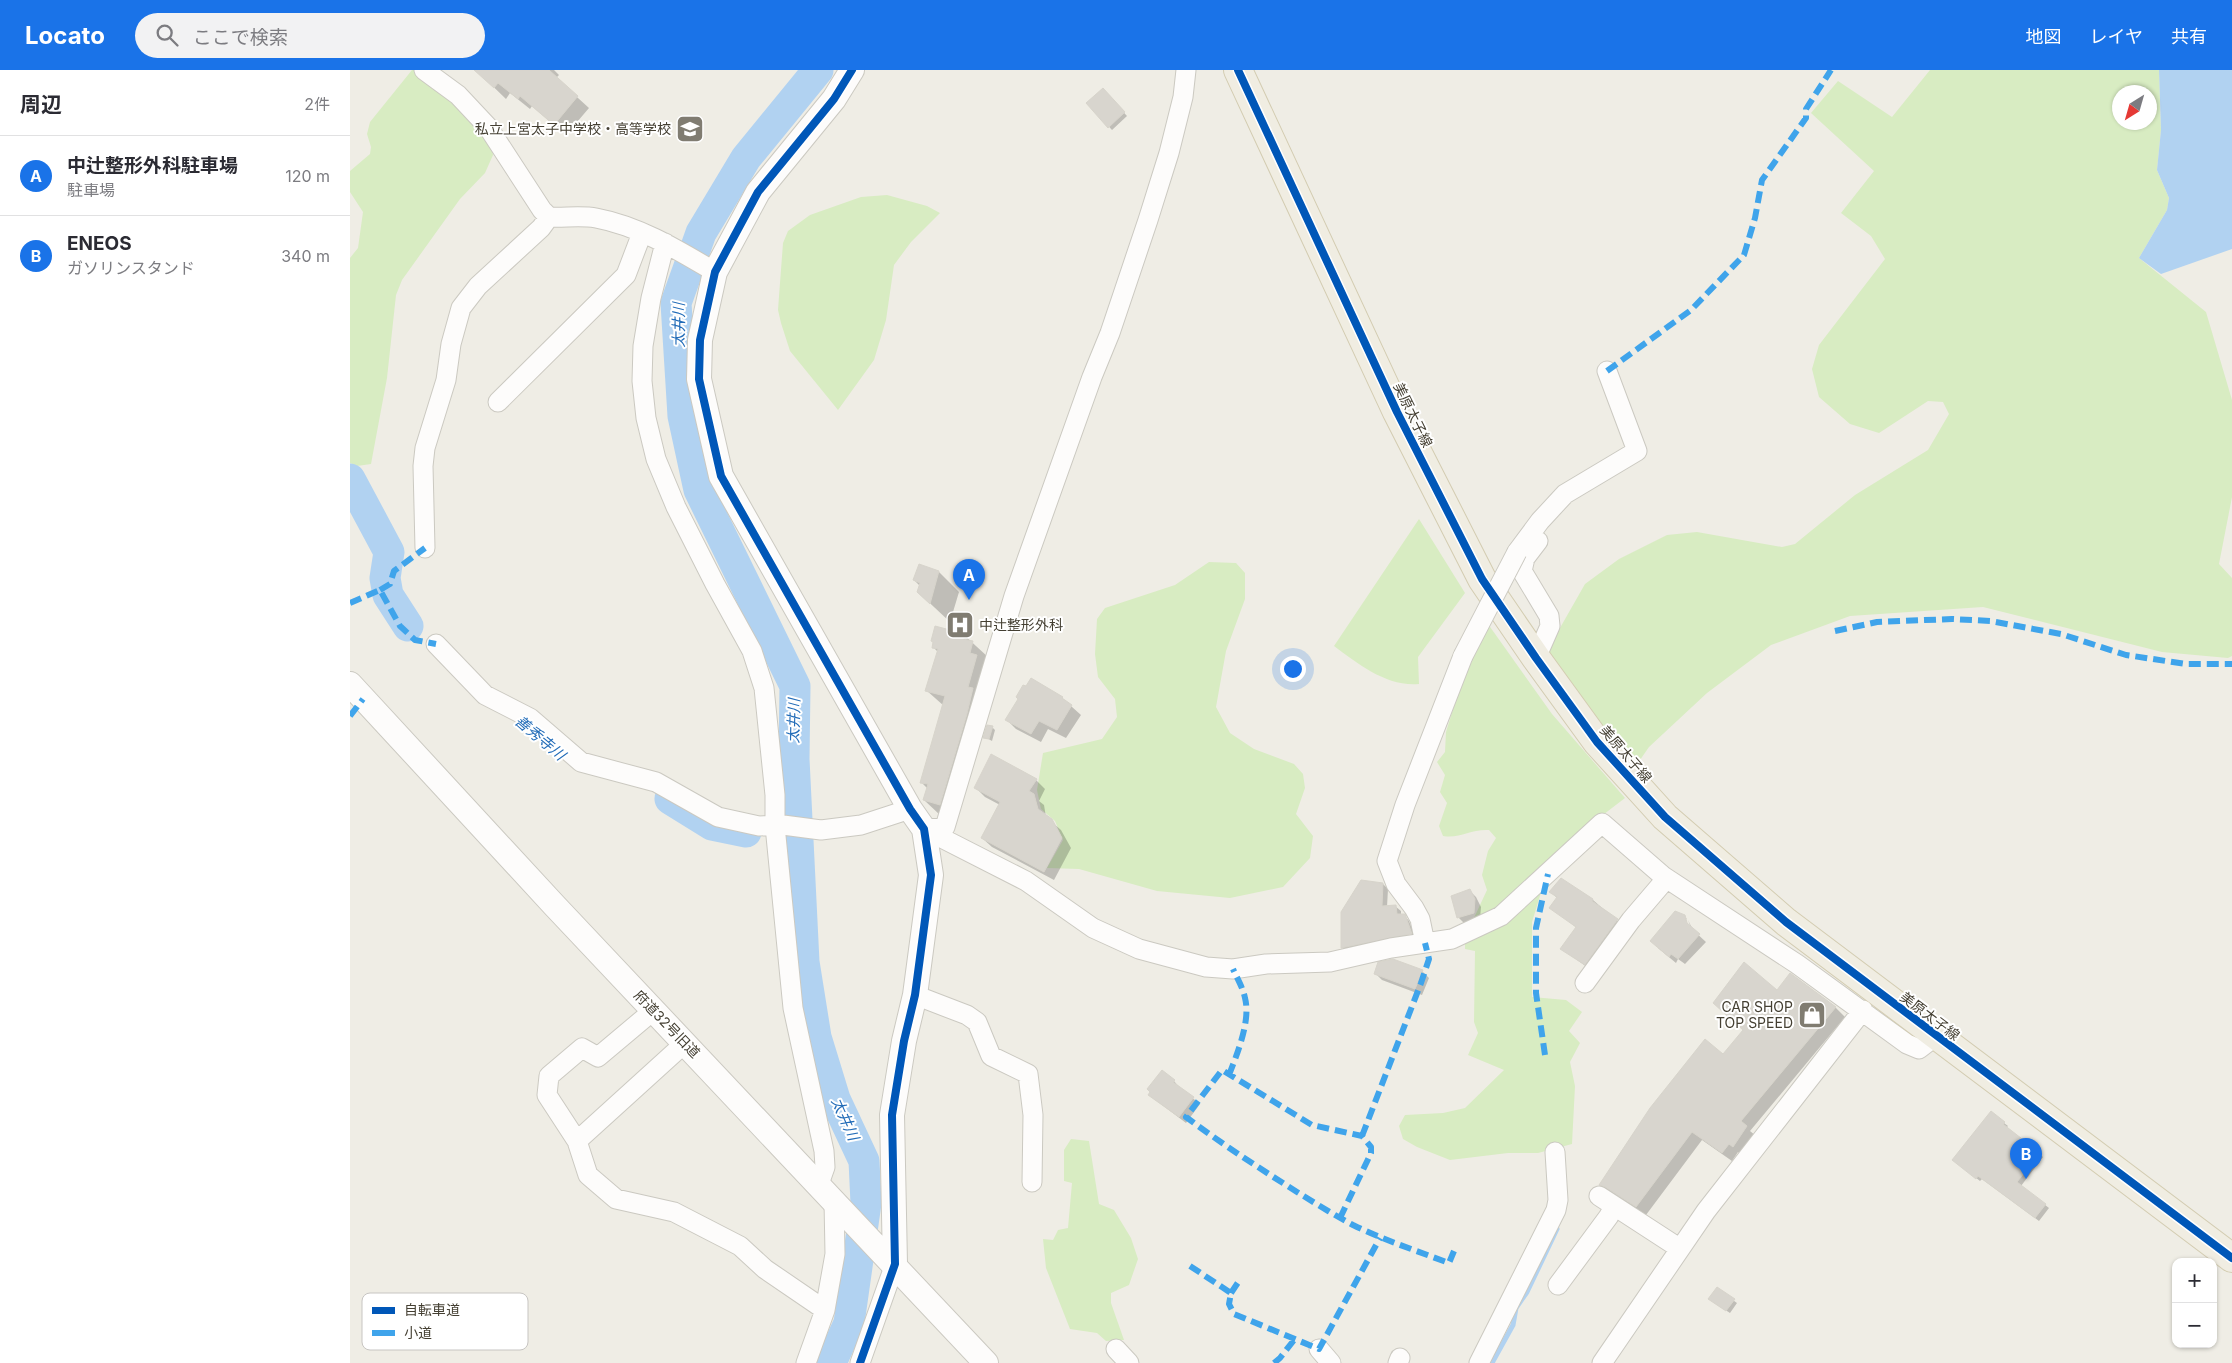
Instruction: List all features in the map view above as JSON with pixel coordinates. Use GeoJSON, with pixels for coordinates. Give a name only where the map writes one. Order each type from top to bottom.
{"type":"FeatureCollection","features":[{"type":"Feature","properties":{"kind":"main road","name":"美原太子線"},"geometry":{"type":"LineString","coordinates":[[1238,70],[1396,412],[1482,580],[1597,742],[1665,817],[1786,922],[2232,1258]]}},
{"type":"Feature","properties":{"kind":"street"},"geometry":{"type":"LineString","coordinates":[[424,70],[458,95],[488,127],[549,218],[594,218],[642,233],[667,244],[712,270]]}},
{"type":"Feature","properties":{"kind":"street"},"geometry":{"type":"LineString","coordinates":[[852,70],[834,99],[758,192],[712,270],[700,340],[699,379],[709,432],[721,476],[910,809],[924,830],[931,875],[915,995],[904,1042],[892,1115],[888,1257],[860,1363]]}},
{"type":"Feature","properties":{"kind":"street"},"geometry":{"type":"LineString","coordinates":[[924,830],[945,827],[1014,596],[1092,377],[1110,333],[1148,220],[1169,153],[1186,70]]}},
{"type":"Feature","properties":{"kind":"street"},"geometry":{"type":"LineString","coordinates":[[425,548],[423,466],[425,448],[446,380],[451,344],[461,308],[478,286],[541,228],[549,218]]}},
{"type":"Feature","properties":{"kind":"street"},"geometry":{"type":"LineString","coordinates":[[498,402],[626,276],[642,233]]}},
{"type":"Feature","properties":{"kind":"street"},"geometry":{"type":"LineString","coordinates":[[667,244],[651,298],[643,346],[642,381],[646,418],[656,459],[683,523],[752,651],[764,688],[779,826],[793,1008],[824,1150],[825,1167],[818,1184]]}},
{"type":"Feature","properties":{"kind":"street"},"geometry":{"type":"LineString","coordinates":[[1425,943],[1420,919],[1396,884],[1387,861],[1405,805],[1463,656],[1517,552],[1540,521],[1565,494],[1637,451],[1607,371]]}},
{"type":"Feature","properties":{"kind":"street"},"geometry":{"type":"LineString","coordinates":[[1536,658],[1550,626],[1549,616],[1522,571],[1525,558],[1557,515],[1553,507]]}},
{"type":"Feature","properties":{"kind":"street"},"geometry":{"type":"LineString","coordinates":[[436,644],[485,695],[530,718],[581,762],[656,782],[718,817],[759,826],[821,830],[861,825],[910,809]]}},
{"type":"Feature","properties":{"kind":"street","name":"府道32号旧道"},"geometry":{"type":"LineString","coordinates":[[350,684],[986,1363]]}},
{"type":"Feature","properties":{"kind":"street"},"geometry":{"type":"LineString","coordinates":[[924,830],[1026,881],[1093,928],[1139,949],[1206,967],[1233,969],[1266,964],[1330,962],[1391,948],[1452,939],[1501,916],[1602,823],[1666,879],[1796,964],[1863,1010],[1907,1044],[1919,1049],[1936,1036]]}},
{"type":"Feature","properties":{"kind":"street"},"geometry":{"type":"LineString","coordinates":[[1585,983],[1631,920],[1666,879]]}},
{"type":"Feature","properties":{"kind":"street"},"geometry":{"type":"LineString","coordinates":[[915,995],[967,1015],[977,1022],[991,1056],[1028,1074],[1033,1115],[1032,1182]]}},
{"type":"Feature","properties":{"kind":"street"},"geometry":{"type":"LineString","coordinates":[[654,1010],[598,1057],[582,1048],[549,1076],[547,1095],[577,1141],[588,1176],[616,1199],[674,1212],[740,1246],[765,1269],[825,1310]]}},
{"type":"Feature","properties":{"kind":"street"},"geometry":{"type":"LineString","coordinates":[[1602,1363],[1679,1248],[1742,1163],[1863,1010]]}},
{"type":"Feature","properties":{"kind":"street"},"geometry":{"type":"LineString","coordinates":[[577,1141],[685,1043]]}},
{"type":"Feature","properties":{"kind":"street"},"geometry":{"type":"LineString","coordinates":[[1479,1363],[1556,1210],[1558,1200],[1555,1152]]}},
{"type":"Feature","properties":{"kind":"street"},"geometry":{"type":"LineString","coordinates":[[1558,1285],[1609,1216],[1606,1201],[1679,1248]]}},
{"type":"Feature","properties":{"kind":"street"},"geometry":{"type":"LineString","coordinates":[[806,1363],[825,1310],[835,1254],[838,1205]]}},
{"type":"Feature","properties":{"kind":"street"},"geometry":{"type":"LineString","coordinates":[[1116,1349],[1129,1363]]}},
{"type":"Feature","properties":{"kind":"green space"},"geometry":{"type":"Polygon","coordinates":[[[412,70],[427,70],[491,141],[493,155],[485,173],[460,199],[402,280],[396,295],[387,378],[371,464],[357,466],[350,463],[350,258],[358,248],[363,212],[350,192],[350,171],[370,154],[371,147],[367,134],[370,122],[412,70]]]}},
{"type":"Feature","properties":{"kind":"green space"},"geometry":{"type":"Polygon","coordinates":[[[1930,70],[2159,70],[2161,130],[2157,170],[2169,198],[2167,210],[2139,258],[2206,312],[2232,400],[2232,497],[2219,564],[2232,578],[2232,656],[2228,658],[2162,652],[1983,607],[1850,616],[1771,645],[1707,693],[1649,747],[1633,770],[1574,698],[1548,649],[1585,584],[1619,559],[1667,535],[1697,532],[1782,547],[1795,544],[1855,495],[1928,450],[1949,414],[1943,402],[1928,401],[1879,433],[1850,424],[1819,397],[1812,369],[1819,345],[1885,259],[1871,236],[1841,213],[1874,171],[1811,113],[1838,81],[1892,117],[1930,70]]]}},
{"type":"Feature","properties":{"kind":"green space"},"geometry":{"type":"Polygon","coordinates":[[[887,195],[927,206],[940,213],[911,242],[894,265],[886,320],[874,360],[838,410],[790,351],[778,310],[783,243],[788,231],[810,215],[861,197],[887,195]]]}},
{"type":"Feature","properties":{"kind":"green space"},"geometry":{"type":"Polygon","coordinates":[[[1419,519],[1465,593],[1418,657],[1419,684],[1407,684],[1384,678],[1374,673],[1334,646],[1419,519]]]}},
{"type":"Feature","properties":{"kind":"green space"},"geometry":{"type":"Polygon","coordinates":[[[1209,562],[1236,563],[1245,573],[1245,599],[1226,651],[1216,707],[1230,733],[1254,749],[1294,764],[1303,774],[1305,788],[1296,814],[1313,836],[1310,858],[1283,887],[1230,898],[1157,891],[1079,869],[1047,868],[1063,840],[1055,821],[1041,809],[1037,790],[1043,753],[1102,739],[1117,717],[1115,699],[1098,677],[1095,654],[1097,619],[1105,608],[1175,585],[1209,562]]]}},
{"type":"Feature","properties":{"kind":"green space"},"geometry":{"type":"Polygon","coordinates":[[[1488,624],[1552,714],[1625,798],[1595,821],[1543,886],[1532,922],[1532,997],[1566,1000],[1582,1012],[1569,1031],[1580,1043],[1570,1062],[1575,1086],[1572,1144],[1538,1153],[1508,1153],[1450,1160],[1417,1147],[1403,1139],[1399,1126],[1405,1115],[1443,1113],[1465,1108],[1504,1070],[1468,1055],[1478,1033],[1474,1022],[1475,951],[1465,949],[1465,937],[1487,890],[1482,875],[1488,851],[1496,838],[1489,830],[1449,837],[1443,836],[1439,826],[1447,803],[1440,792],[1445,775],[1437,762],[1445,752],[1446,732],[1458,693],[1488,624]]]}},
{"type":"Feature","properties":{"kind":"green space"},"geometry":{"type":"Polygon","coordinates":[[[1071,1139],[1089,1141],[1099,1204],[1114,1210],[1131,1238],[1138,1259],[1129,1285],[1111,1293],[1111,1303],[1124,1340],[1106,1341],[1097,1333],[1070,1329],[1046,1268],[1043,1239],[1053,1240],[1058,1230],[1068,1228],[1072,1183],[1064,1181],[1064,1150],[1071,1139]]]}},
{"type":"Feature","properties":{"kind":"water"},"geometry":{"type":"Polygon","coordinates":[[[2159,70],[2232,70],[2232,249],[2161,274],[2139,258],[2167,210],[2169,198],[2157,170],[2161,130],[2159,70]]]}},
{"type":"Feature","properties":{"kind":"building"},"geometry":{"type":"Polygon","coordinates":[[[474,70],[549,70],[578,96],[554,125],[520,96],[518,99],[498,83],[494,88],[474,70]]]}},
{"type":"Feature","properties":{"kind":"building"},"geometry":{"type":"Polygon","coordinates":[[[1103,88],[1125,112],[1108,128],[1086,103],[1103,88]]]}},
{"type":"Feature","properties":{"kind":"building"},"geometry":{"type":"Polygon","coordinates":[[[919,564],[939,571],[930,604],[917,592],[920,583],[913,580],[919,564]]]}},
{"type":"Feature","properties":{"kind":"building"},"geometry":{"type":"Polygon","coordinates":[[[935,626],[965,634],[963,639],[973,641],[970,653],[977,655],[968,687],[973,688],[967,714],[940,805],[923,800],[928,784],[920,783],[945,696],[925,691],[938,649],[932,648],[933,642],[931,641],[935,626]]]}},
{"type":"Feature","properties":{"kind":"building"},"geometry":{"type":"Polygon","coordinates":[[[1031,678],[1063,697],[1072,705],[1057,730],[1039,721],[1031,734],[1005,720],[1018,699],[1016,697],[1023,685],[1026,686],[1031,678]]]}},
{"type":"Feature","properties":{"kind":"building"},"geometry":{"type":"Polygon","coordinates":[[[987,725],[993,726],[989,739],[983,738],[987,725]]]}},
{"type":"Feature","properties":{"kind":"building"},"geometry":{"type":"Polygon","coordinates":[[[991,754],[1037,779],[1029,791],[1034,794],[1038,809],[1052,819],[1062,838],[1044,872],[981,838],[1000,802],[974,788],[991,754]]]}},
{"type":"Feature","properties":{"kind":"building"},"geometry":{"type":"Polygon","coordinates":[[[1561,878],[1593,899],[1592,901],[1618,919],[1585,965],[1560,949],[1576,927],[1549,908],[1557,897],[1549,892],[1561,878]]]}},
{"type":"Feature","properties":{"kind":"building"},"geometry":{"type":"Polygon","coordinates":[[[1361,880],[1383,883],[1382,906],[1396,905],[1397,914],[1405,914],[1412,934],[1341,948],[1341,912],[1361,880]]]}},
{"type":"Feature","properties":{"kind":"building"},"geometry":{"type":"Polygon","coordinates":[[[1470,889],[1475,899],[1474,913],[1457,918],[1451,896],[1470,889]]]}},
{"type":"Feature","properties":{"kind":"building"},"geometry":{"type":"Polygon","coordinates":[[[1675,911],[1685,915],[1687,923],[1700,934],[1678,959],[1671,954],[1669,957],[1650,941],[1675,911]]]}},
{"type":"Feature","properties":{"kind":"building"},"geometry":{"type":"Polygon","coordinates":[[[1393,959],[1423,970],[1415,989],[1374,974],[1378,962],[1393,959]]]}},
{"type":"Feature","properties":{"kind":"building"},"geometry":{"type":"Polygon","coordinates":[[[1744,962],[1777,990],[1790,973],[1836,1007],[1741,1121],[1747,1126],[1733,1147],[1729,1144],[1722,1153],[1692,1132],[1636,1207],[1599,1185],[1650,1108],[1705,1039],[1723,1054],[1743,1030],[1713,1003],[1744,962]]]}},
{"type":"Feature","properties":{"kind":"building"},"geometry":{"type":"Polygon","coordinates":[[[1162,1070],[1175,1080],[1173,1082],[1194,1097],[1179,1117],[1148,1095],[1150,1092],[1147,1089],[1162,1070]]]}},
{"type":"Feature","properties":{"kind":"building"},"geometry":{"type":"Polygon","coordinates":[[[1991,1111],[2005,1122],[2003,1124],[2040,1153],[2017,1182],[2046,1204],[2035,1218],[1978,1176],[1976,1179],[1952,1160],[1991,1111]]]}},
{"type":"Feature","properties":{"kind":"building"},"geometry":{"type":"Polygon","coordinates":[[[1717,1287],[1735,1299],[1726,1311],[1708,1299],[1717,1287]]]}},
{"type":"Feature","properties":{"kind":"waterway","name":"太井川"},"geometry":{"type":"LineString","coordinates":[[818,70],[746,158],[701,233],[676,303],[683,416],[699,490],[795,686],[794,759],[804,962],[816,1037],[835,1099],[864,1161],[866,1203],[849,1323],[831,1363]]}},
{"type":"Feature","properties":{"kind":"waterway","name":"善秀寺川"},"geometry":{"type":"LineString","coordinates":[[350,479],[389,552],[385,578],[388,595],[408,626]]}},
{"type":"Feature","properties":{"kind":"waterway","name":"善秀寺川"},"geometry":{"type":"LineString","coordinates":[[670,799],[712,825],[746,832]]}},
{"type":"Feature","properties":{"kind":"waterway"},"geometry":{"type":"LineString","coordinates":[[1492,1363],[1513,1325],[1516,1308],[1527,1292],[1557,1229]]}},
{"type":"Feature","properties":{"kind":"marked path"},"geometry":{"type":"LineString","coordinates":[[1607,371],[1691,310],[1744,255],[1755,218],[1762,180],[1806,118],[1806,109],[1831,70]]}},
{"type":"Feature","properties":{"kind":"marked path"},"geometry":{"type":"LineString","coordinates":[[380,590],[390,584],[394,571],[425,548]]}},
{"type":"Feature","properties":{"kind":"marked path"},"geometry":{"type":"LineString","coordinates":[[350,603],[380,590],[400,626],[415,640],[436,644]]}},
{"type":"Feature","properties":{"kind":"marked path"},"geometry":{"type":"LineString","coordinates":[[1835,631],[1877,622],[1952,619],[1990,621],[2061,634],[2126,655],[2186,664],[2232,664]]}},
{"type":"Feature","properties":{"kind":"marked path"},"geometry":{"type":"LineString","coordinates":[[350,716],[363,699]]}},
{"type":"Feature","properties":{"kind":"marked path"},"geometry":{"type":"LineString","coordinates":[[1545,1055],[1536,993],[1536,928],[1548,874]]}},
{"type":"Feature","properties":{"kind":"marked path"},"geometry":{"type":"LineString","coordinates":[[1362,1136],[1429,959],[1425,943]]}},
{"type":"Feature","properties":{"kind":"marked path"},"geometry":{"type":"LineString","coordinates":[[1229,1075],[1245,1027],[1246,1017],[1244,994],[1233,969]]}},
{"type":"Feature","properties":{"kind":"marked path"},"geometry":{"type":"LineString","coordinates":[[1340,1218],[1371,1153],[1371,1147],[1362,1136],[1312,1125],[1222,1070],[1186,1117],[1269,1174],[1318,1205],[1339,1217],[1346,1221],[1353,1225],[1449,1263],[1454,1251]]}},
{"type":"Feature","properties":{"kind":"marked path"},"geometry":{"type":"LineString","coordinates":[[1190,1266],[1231,1293],[1229,1304],[1234,1314],[1319,1349],[1380,1238]]}},
{"type":"Feature","properties":{"kind":"marked path"},"geometry":{"type":"LineString","coordinates":[[1231,1293],[1241,1278]]}},
{"type":"Feature","properties":{"kind":"marked path"},"geometry":{"type":"LineString","coordinates":[[1274,1363],[1294,1340]]}},
{"type":"Feature","properties":{"kind":"cycle path"},"geometry":{"type":"LineString","coordinates":[[852,70],[834,99],[758,192],[715,272],[700,340],[699,379],[721,476],[910,809],[924,829],[931,875],[915,995],[904,1041],[892,1115],[895,1264],[860,1363]]}},
{"type":"Feature","properties":{"kind":"cycle path"},"geometry":{"type":"LineString","coordinates":[[1238,70],[1397,412],[1482,579],[1597,742],[1665,817],[1786,922],[2232,1258]]}},
{"type":"Feature","properties":{"kind":"place","name":"私立上宮太子中学校・高等学校"},"geometry":{"type":"Point","coordinates":[690,129]}},
{"type":"Feature","properties":{"kind":"place","name":"中辻整形外科駐車場"},"geometry":{"type":"Point","coordinates":[969,600]}},
{"type":"Feature","properties":{"kind":"place","name":"中辻整形外科"},"geometry":{"type":"Point","coordinates":[960,625]}},
{"type":"Feature","properties":{"kind":"place","name":"CAR SHOP TOP SPEED"},"geometry":{"type":"Point","coordinates":[1812,1015]}},
{"type":"Feature","properties":{"kind":"place","name":"ENEOS"},"geometry":{"type":"Point","coordinates":[2026,1179]}}]}
